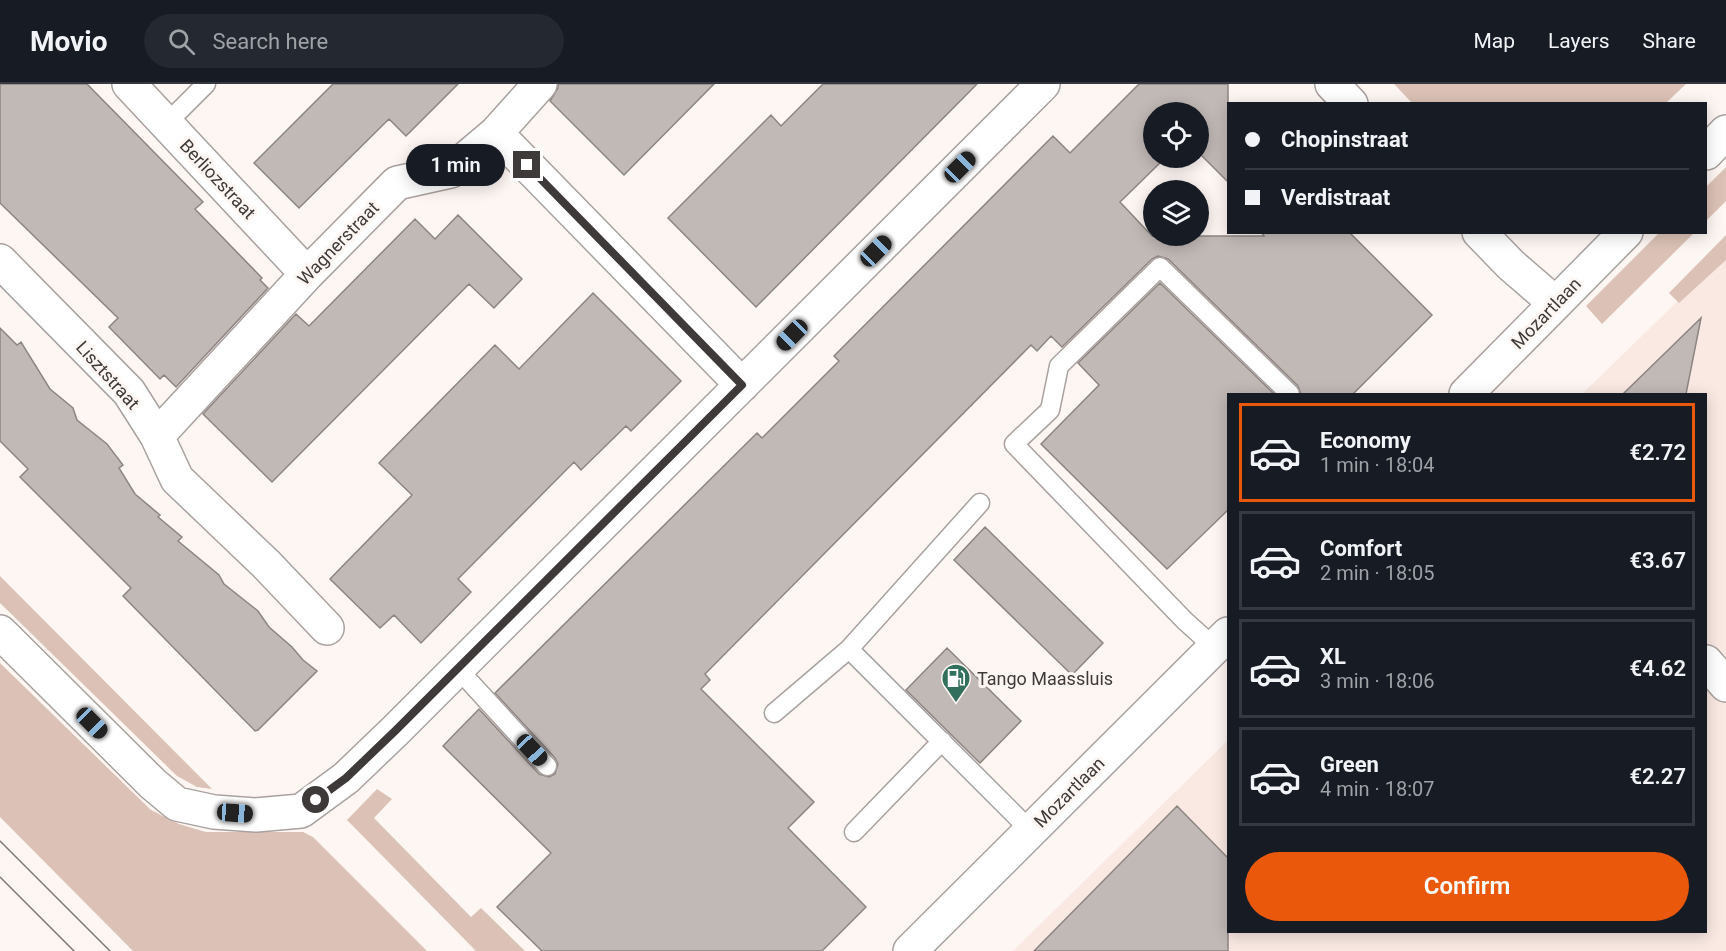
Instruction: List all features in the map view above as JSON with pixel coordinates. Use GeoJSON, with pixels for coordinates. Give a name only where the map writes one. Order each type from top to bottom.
{"type":"FeatureCollection","features":[{"type":"Feature","properties":{"kind":"street","name":"Berliozstraat"},"geometry":{"type":"LineString","coordinates":[[129,84],[307,274]]}},
{"type":"Feature","properties":{"kind":"street","name":"Wagnerstraat"},"geometry":{"type":"LineString","coordinates":[[158,436],[307,274],[397,183],[451,171],[496,133],[540,84]]}},
{"type":"Feature","properties":{"kind":"street"},"geometry":{"type":"LineString","coordinates":[[0,632],[153,784],[177,804],[214,812],[256,815],[301,811],[346,778],[458,669],[1043,84]]}},
{"type":"Feature","properties":{"kind":"street"},"geometry":{"type":"LineString","coordinates":[[1332,84],[1349,102]]}},
{"type":"Feature","properties":{"kind":"street"},"geometry":{"type":"LineString","coordinates":[[1707,152],[1726,132]]}},
{"type":"Feature","properties":{"kind":"street"},"geometry":{"type":"LineString","coordinates":[[496,133],[742,385]]}},
{"type":"Feature","properties":{"kind":"street"},"geometry":{"type":"LineString","coordinates":[[1481,234],[1511,265],[1555,303]]}},
{"type":"Feature","properties":{"kind":"street","name":"Mozartlaan"},"geometry":{"type":"LineString","coordinates":[[1467,393],[1624,234]]}},
{"type":"Feature","properties":{"kind":"street","name":"Lisztstraat"},"geometry":{"type":"LineString","coordinates":[[0,261],[129,392],[158,436],[177,479],[266,564],[327,628]]}},
{"type":"Feature","properties":{"kind":"street","name":"Mozartlaan"},"geometry":{"type":"LineString","coordinates":[[910,951],[1222,641]]}},
{"type":"Feature","properties":{"kind":"street"},"geometry":{"type":"LineString","coordinates":[[1707,663],[1726,685]]}},
{"type":"Feature","properties":{"kind":"lane"},"geometry":{"type":"LineString","coordinates":[[166,124],[206,84]]}},
{"type":"Feature","properties":{"kind":"lane"},"geometry":{"type":"LineString","coordinates":[[1222,641],[1185,621],[1014,444],[1050,410],[1059,366],[1160,267],[1289,393]]}},
{"type":"Feature","properties":{"kind":"lane"},"geometry":{"type":"LineString","coordinates":[[774,713],[849,649],[980,503]]}},
{"type":"Feature","properties":{"kind":"lane"},"geometry":{"type":"LineString","coordinates":[[849,649],[1030,830]]}},
{"type":"Feature","properties":{"kind":"lane"},"geometry":{"type":"LineString","coordinates":[[458,669],[547,766]]}},
{"type":"Feature","properties":{"kind":"lane"},"geometry":{"type":"LineString","coordinates":[[854,832],[942,741]]}},
{"type":"Feature","properties":{"kind":"shaded area"},"geometry":{"type":"Polygon","coordinates":[[[1394,84],[1686,84],[1667,102],[1411,102],[1394,84]]]}},
{"type":"Feature","properties":{"kind":"shaded area"},"geometry":{"type":"Polygon","coordinates":[[[1726,167],[1726,201],[1707,220],[1707,186],[1726,167]]]}},
{"type":"Feature","properties":{"kind":"shaded area"},"geometry":{"type":"Polygon","coordinates":[[[1658,234],[1693,234],[1602,324],[1586,306],[1658,234]]]}},
{"type":"Feature","properties":{"kind":"shaded area"},"geometry":{"type":"Polygon","coordinates":[[[1726,235],[1726,260],[1679,303],[1669,293],[1726,235]]]}},
{"type":"Feature","properties":{"kind":"shaded area"},"geometry":{"type":"Polygon","coordinates":[[[1726,254],[1726,951],[1013,951],[1227,741],[1227,933],[1707,933],[1707,393],[1583,393],[1726,254]]]}},
{"type":"Feature","properties":{"kind":"shaded area"},"geometry":{"type":"Polygon","coordinates":[[[0,576],[212,789],[197,787],[177,776],[0,603],[0,576]]]}},
{"type":"Feature","properties":{"kind":"shaded area"},"geometry":{"type":"Polygon","coordinates":[[[0,663],[151,810],[179,824],[206,832],[303,832],[313,837],[427,951],[133,951],[0,817],[0,663]]]}},
{"type":"Feature","properties":{"kind":"shaded area"},"geometry":{"type":"Polygon","coordinates":[[[377,789],[392,799],[374,818],[471,917],[481,908],[525,951],[476,951],[347,820],[377,789]]]}},
{"type":"Feature","properties":{"kind":"building"},"geometry":{"type":"Polygon","coordinates":[[[0,84],[87,84],[203,202],[195,209],[262,278],[260,280],[268,288],[176,387],[164,375],[160,379],[109,327],[118,318],[0,203],[0,84]]]}},
{"type":"Feature","properties":{"kind":"building"},"geometry":{"type":"Polygon","coordinates":[[[333,84],[458,84],[406,136],[389,119],[299,208],[254,163],[333,84]]]}},
{"type":"Feature","properties":{"kind":"building"},"geometry":{"type":"Polygon","coordinates":[[[558,84],[714,84],[624,175],[550,101],[558,84]]]}},
{"type":"Feature","properties":{"kind":"building"},"geometry":{"type":"Polygon","coordinates":[[[823,84],[977,84],[756,307],[668,218],[771,115],[781,126],[823,84]]]}},
{"type":"Feature","properties":{"kind":"building"},"geometry":{"type":"Polygon","coordinates":[[[1139,84],[1228,84],[1227,181],[1209,163],[1209,102],[1143,102],[1143,168],[1155,168],[1120,202],[1143,226],[1143,246],[1209,246],[1209,236],[1351,234],[1432,315],[1354,393],[1301,393],[1298,386],[1168,259],[1158,256],[1152,259],[1062,347],[1051,336],[1037,351],[1031,345],[705,674],[710,680],[701,689],[814,802],[788,828],[866,907],[822,951],[542,951],[497,907],[551,853],[443,746],[479,709],[539,774],[549,777],[555,774],[558,764],[555,758],[495,693],[757,433],[762,438],[839,361],[834,356],[1053,136],[1070,153],[1139,84]]]}},
{"type":"Feature","properties":{"kind":"building"},"geometry":{"type":"Polygon","coordinates":[[[458,215],[522,279],[494,308],[469,284],[272,482],[203,414],[296,314],[309,326],[415,219],[435,239],[458,215]]]}},
{"type":"Feature","properties":{"kind":"building"},"geometry":{"type":"Polygon","coordinates":[[[1160,283],[1273,393],[1227,393],[1227,511],[1167,569],[1041,444],[1099,385],[1078,363],[1160,283]]]}},
{"type":"Feature","properties":{"kind":"building"},"geometry":{"type":"Polygon","coordinates":[[[593,293],[681,381],[631,431],[626,426],[581,470],[574,462],[458,579],[471,592],[421,643],[394,615],[380,628],[330,579],[412,495],[379,463],[495,345],[519,369],[593,293]]]}},
{"type":"Feature","properties":{"kind":"building"},"geometry":{"type":"Polygon","coordinates":[[[1701,318],[1686,393],[1624,393],[1701,318]]]}},
{"type":"Feature","properties":{"kind":"building"},"geometry":{"type":"Polygon","coordinates":[[[0,328],[17,345],[21,342],[50,389],[73,408],[77,420],[107,444],[123,465],[119,468],[135,494],[182,537],[178,541],[219,575],[224,584],[258,611],[269,627],[317,671],[258,730],[255,731],[123,596],[131,588],[20,477],[28,469],[0,441],[0,328]]]}},
{"type":"Feature","properties":{"kind":"building"},"geometry":{"type":"Polygon","coordinates":[[[985,527],[1103,643],[1072,675],[954,560],[985,527]]]}},
{"type":"Feature","properties":{"kind":"building"},"geometry":{"type":"Polygon","coordinates":[[[947,648],[1021,721],[980,763],[906,690],[947,648]]]}},
{"type":"Feature","properties":{"kind":"building"},"geometry":{"type":"Polygon","coordinates":[[[1177,806],[1227,857],[1228,951],[1034,951],[1177,806]]]}},
{"type":"Feature","properties":{"kind":"tram line"},"geometry":{"type":"LineString","coordinates":[[0,841],[110,951]]}},
{"type":"Feature","properties":{"kind":"tram line"},"geometry":{"type":"LineString","coordinates":[[0,877],[74,951]]}},
{"type":"Feature","properties":{"kind":"place","name":"Tango Maassluis"},"geometry":{"type":"Point","coordinates":[956,704]}},
{"type":"Feature","properties":{"kind":"route"},"geometry":{"type":"LineString","coordinates":[[316,800],[346,778],[395,731],[742,385],[527,165]]}}]}
